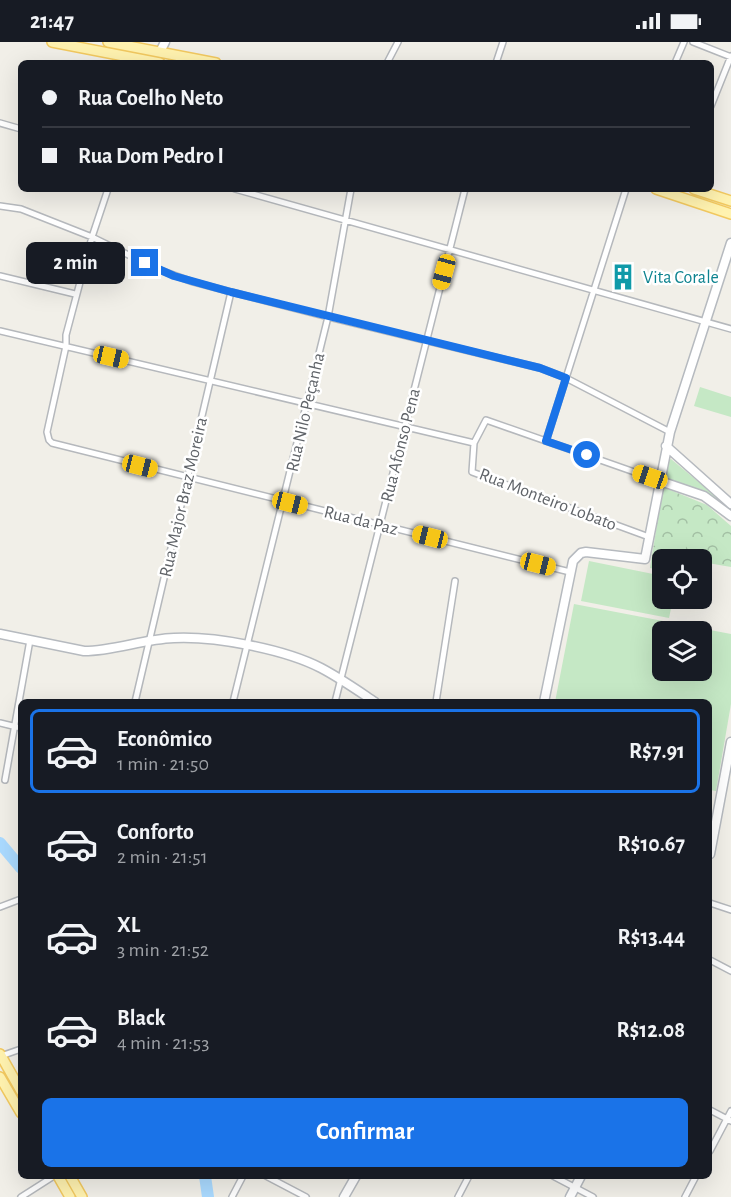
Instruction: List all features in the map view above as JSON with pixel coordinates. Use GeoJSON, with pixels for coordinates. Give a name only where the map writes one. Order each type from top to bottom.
{"type":"FeatureCollection","features":[{"type":"Feature","properties":{"kind":"main road"},"geometry":{"type":"LineString","coordinates":[[52,42],[141,60]]}},
{"type":"Feature","properties":{"kind":"main road"},"geometry":{"type":"LineString","coordinates":[[108,42],[201,60]]}},
{"type":"Feature","properties":{"kind":"main road"},"geometry":{"type":"LineString","coordinates":[[665,192],[731,214]]}},
{"type":"Feature","properties":{"kind":"main road"},"geometry":{"type":"LineString","coordinates":[[703,192],[731,201]]}},
{"type":"Feature","properties":{"kind":"main road"},"geometry":{"type":"LineString","coordinates":[[1,1055],[18,1085]]}},
{"type":"Feature","properties":{"kind":"main road"},"geometry":{"type":"LineString","coordinates":[[0,1077],[18,1108]]}},
{"type":"Feature","properties":{"kind":"main road"},"geometry":{"type":"LineString","coordinates":[[58,1179],[70,1197]]}},
{"type":"Feature","properties":{"kind":"main road"},"geometry":{"type":"LineString","coordinates":[[72,1179],[82,1197]]}},
{"type":"Feature","properties":{"kind":"street"},"geometry":{"type":"LineString","coordinates":[[160,52],[165,42]]}},
{"type":"Feature","properties":{"kind":"street"},"geometry":{"type":"LineString","coordinates":[[389,60],[398,42]]}},
{"type":"Feature","properties":{"kind":"street"},"geometry":{"type":"LineString","coordinates":[[497,60],[503,42]]}},
{"type":"Feature","properties":{"kind":"street"},"geometry":{"type":"LineString","coordinates":[[676,60],[684,42]]}},
{"type":"Feature","properties":{"kind":"street"},"geometry":{"type":"LineString","coordinates":[[693,42],[731,57],[714,99]]}},
{"type":"Feature","properties":{"kind":"street"},"geometry":{"type":"LineString","coordinates":[[0,123],[18,128]]}},
{"type":"Feature","properties":{"kind":"street"},"geometry":{"type":"LineString","coordinates":[[66,346],[66,335],[75,294],[107,192]]}},
{"type":"Feature","properties":{"kind":"street"},"geometry":{"type":"LineString","coordinates":[[246,192],[731,329]]}},
{"type":"Feature","properties":{"kind":"street","name":"Rua Nilo Peçanha"},"geometry":{"type":"LineString","coordinates":[[234,699],[328,317],[351,192]]}},
{"type":"Feature","properties":{"kind":"street","name":"Rua Afonso Pena"},"geometry":{"type":"LineString","coordinates":[[336,699],[464,192]]}},
{"type":"Feature","properties":{"kind":"street"},"geometry":{"type":"LineString","coordinates":[[546,441],[625,192]]}},
{"type":"Feature","properties":{"kind":"street"},"geometry":{"type":"LineString","coordinates":[[0,206],[21,209],[92,237],[174,276],[328,317],[540,368],[566,378],[669,432]]}},
{"type":"Feature","properties":{"kind":"street"},"geometry":{"type":"LineString","coordinates":[[545,699],[570,572],[577,556],[586,552],[645,559],[669,432],[731,243]]}},
{"type":"Feature","properties":{"kind":"street"},"geometry":{"type":"LineString","coordinates":[[0,276],[75,294]]}},
{"type":"Feature","properties":{"kind":"street","name":"Rua Major Braz Moreira"},"geometry":{"type":"LineString","coordinates":[[136,699],[231,292]]}},
{"type":"Feature","properties":{"kind":"street"},"geometry":{"type":"LineString","coordinates":[[0,330],[474,443],[486,420],[704,496],[731,516]]}},
{"type":"Feature","properties":{"kind":"street","name":"Rua da Paz"},"geometry":{"type":"LineString","coordinates":[[66,346],[47,432],[49,440],[57,445],[570,572]]}},
{"type":"Feature","properties":{"kind":"street","name":"Rua Monteiro Lobato"},"geometry":{"type":"LineString","coordinates":[[474,443],[472,472],[649,537]]}},
{"type":"Feature","properties":{"kind":"street"},"geometry":{"type":"LineString","coordinates":[[666,446],[731,504]]}},
{"type":"Feature","properties":{"kind":"street"},"geometry":{"type":"LineString","coordinates":[[436,699],[455,581]]}},
{"type":"Feature","properties":{"kind":"street"},"geometry":{"type":"LineString","coordinates":[[0,634],[73,649],[96,651],[150,640],[194,638],[247,646],[304,661],[341,679],[371,699]]}},
{"type":"Feature","properties":{"kind":"street"},"geometry":{"type":"LineString","coordinates":[[22,699],[30,640]]}},
{"type":"Feature","properties":{"kind":"street"},"geometry":{"type":"LineString","coordinates":[[0,723],[18,727],[5,780]]}},
{"type":"Feature","properties":{"kind":"street"},"geometry":{"type":"LineString","coordinates":[[712,830],[714,807],[731,742]]}},
{"type":"Feature","properties":{"kind":"street"},"geometry":{"type":"LineString","coordinates":[[0,907],[18,900]]}},
{"type":"Feature","properties":{"kind":"street"},"geometry":{"type":"LineString","coordinates":[[712,904],[731,910]]}},
{"type":"Feature","properties":{"kind":"street"},"geometry":{"type":"LineString","coordinates":[[712,961],[731,971]]}},
{"type":"Feature","properties":{"kind":"street"},"geometry":{"type":"LineString","coordinates":[[1,1055],[18,1050]]}},
{"type":"Feature","properties":{"kind":"street"},"geometry":{"type":"LineString","coordinates":[[712,1111],[729,1120]]}},
{"type":"Feature","properties":{"kind":"street"},"geometry":{"type":"LineString","coordinates":[[712,1148],[729,1120],[731,1111]]}},
{"type":"Feature","properties":{"kind":"street"},"geometry":{"type":"LineString","coordinates":[[21,1197],[51,1179]]}},
{"type":"Feature","properties":{"kind":"street"},"geometry":{"type":"LineString","coordinates":[[232,1197],[241,1179]]}},
{"type":"Feature","properties":{"kind":"street"},"geometry":{"type":"LineString","coordinates":[[272,1179],[306,1197]]}},
{"type":"Feature","properties":{"kind":"street"},"geometry":{"type":"LineString","coordinates":[[345,1197],[354,1179]]}},
{"type":"Feature","properties":{"kind":"street"},"geometry":{"type":"LineString","coordinates":[[458,1197],[467,1179]]}},
{"type":"Feature","properties":{"kind":"street"},"geometry":{"type":"LineString","coordinates":[[558,1179],[593,1197]]}},
{"type":"Feature","properties":{"kind":"street"},"geometry":{"type":"LineString","coordinates":[[570,1197],[580,1179]]}},
{"type":"Feature","properties":{"kind":"street"},"geometry":{"type":"LineString","coordinates":[[685,1197],[694,1179]]}},
{"type":"Feature","properties":{"kind":"green space"},"geometry":{"type":"Polygon","coordinates":[[[700,387],[731,397],[731,417],[694,406],[700,387]]]}},
{"type":"Feature","properties":{"kind":"green space"},"geometry":{"type":"Polygon","coordinates":[[[671,459],[731,509],[731,514],[667,479],[668,461],[671,459]]]}},
{"type":"Feature","properties":{"kind":"green space"},"geometry":{"type":"Polygon","coordinates":[[[663,487],[707,505],[731,526],[731,567],[712,564],[712,549],[653,549],[663,487]]]}},
{"type":"Feature","properties":{"kind":"green space"},"geometry":{"type":"Polygon","coordinates":[[[657,536],[687,542],[686,549],[655,549],[657,536]]]}},
{"type":"Feature","properties":{"kind":"green space"},"geometry":{"type":"Polygon","coordinates":[[[589,561],[652,574],[652,609],[671,609],[669,618],[581,601],[589,561]]]}},
{"type":"Feature","properties":{"kind":"green space"},"geometry":{"type":"Polygon","coordinates":[[[574,604],[663,621],[652,621],[652,681],[712,681],[712,630],[731,634],[731,704],[716,791],[712,790],[712,699],[556,699],[574,604]]]}},
{"type":"Feature","properties":{"kind":"waterway"},"geometry":{"type":"LineString","coordinates":[[0,843],[18,864]]}},
{"type":"Feature","properties":{"kind":"waterway"},"geometry":{"type":"LineString","coordinates":[[205,1179],[208,1197]]}},
{"type":"Feature","properties":{"kind":"place","name":"Vita Corale"},"geometry":{"type":"Point","coordinates":[623,277]}},
{"type":"Feature","properties":{"kind":"route"},"geometry":{"type":"LineString","coordinates":[[145,263],[193,282],[540,368],[566,378],[546,441],[587,455]]}}]}
